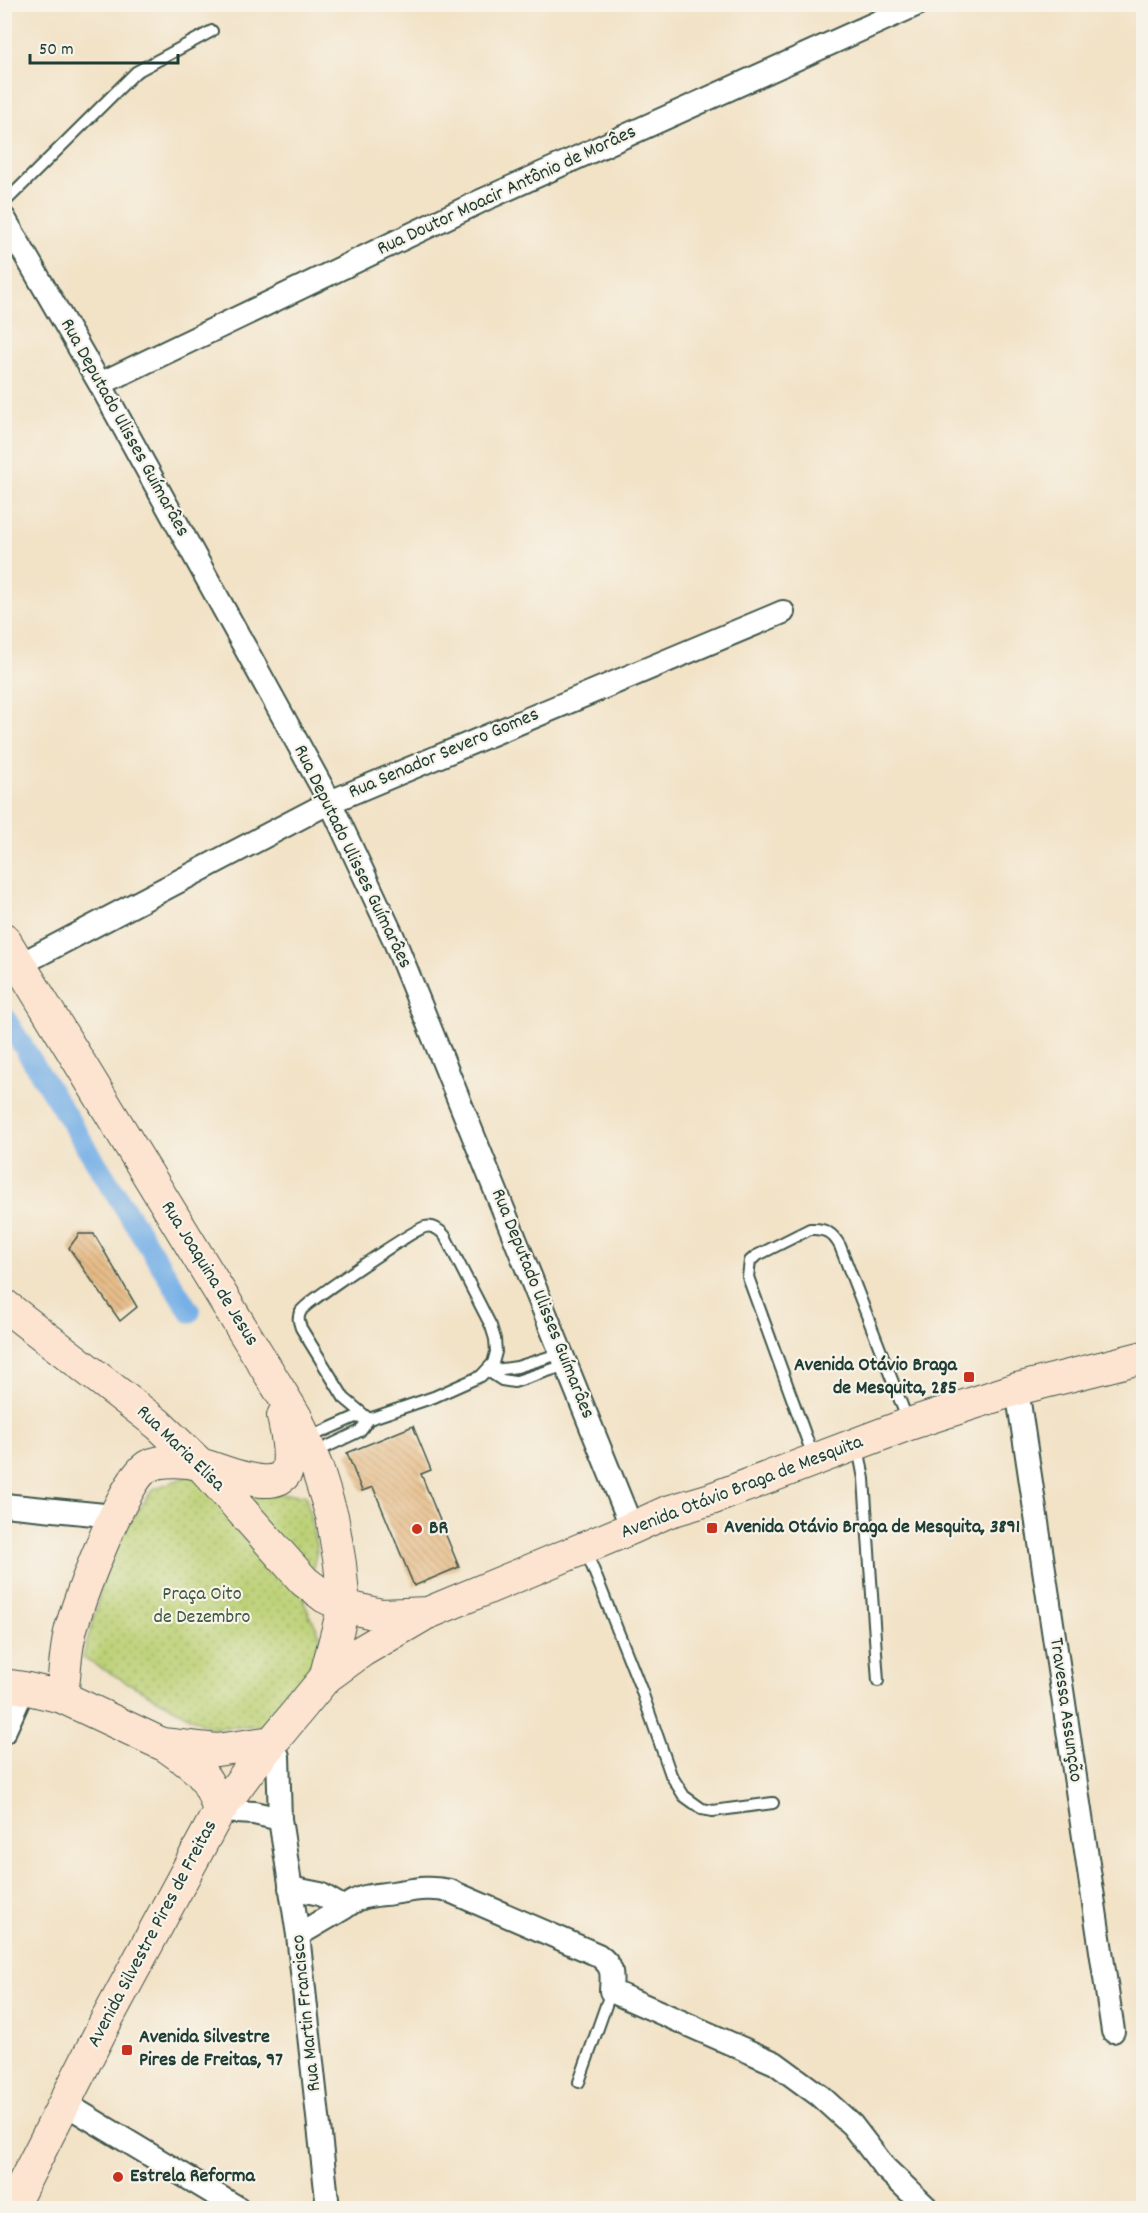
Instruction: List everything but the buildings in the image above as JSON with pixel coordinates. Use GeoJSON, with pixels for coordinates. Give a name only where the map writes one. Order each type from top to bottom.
{"type":"FeatureCollection","features":[{"type":"Feature","properties":{"kind":"main road","name":"Rua Joaquina de Jesus"},"geometry":{"type":"LineString","coordinates":[[9,958],[296,1417],[332,1516],[344,1606]]}},
{"type":"Feature","properties":{"kind":"main road","name":"Rua Maria Elisa"},"geometry":{"type":"LineString","coordinates":[[4,1305],[158,1424],[200,1464],[304,1581],[325,1597],[344,1606]]}},
{"type":"Feature","properties":{"kind":"main road","name":"Avenida Otávio Braga de Mesquita"},"geometry":{"type":"LineString","coordinates":[[344,1606],[381,1615],[429,1612],[667,1512],[711,1499],[909,1424],[1017,1389],[1143,1357]]}},
{"type":"Feature","properties":{"kind":"main road"},"geometry":{"type":"LineString","coordinates":[[62,1697],[71,1626],[114,1516],[136,1477],[148,1466],[181,1462],[200,1464],[264,1482],[277,1480],[288,1467],[288,1454],[277,1384]]}},
{"type":"Feature","properties":{"kind":"main road","name":"Avenida Silvestre Pires de Freitas"},"geometry":{"type":"LineString","coordinates":[[325,1678],[344,1606]]}},
{"type":"Feature","properties":{"kind":"main road","name":"Avenida Silvestre Pires de Freitas"},"geometry":{"type":"LineString","coordinates":[[11,2208],[15,2183],[64,2103],[219,1811],[325,1678],[362,1651],[429,1612]]}},
{"type":"Feature","properties":{"kind":"main road"},"geometry":{"type":"LineString","coordinates":[[14,1687],[62,1697],[162,1744],[198,1770],[209,1782],[219,1811]]}},
{"type":"Feature","properties":{"kind":"main road"},"geometry":{"type":"LineString","coordinates":[[162,1744],[218,1750],[272,1742]]}},
{"type":"Feature","properties":{"kind":"street","name":"Rua Doutor Moacir Antônio de Morâes"},"geometry":{"type":"LineString","coordinates":[[100,384],[483,200],[918,4]]}},
{"type":"Feature","properties":{"kind":"street","name":"Rua Deputado Ulisses Guímarâes"},"geometry":{"type":"LineString","coordinates":[[4,218],[100,384],[330,802],[393,937],[632,1528]]}},
{"type":"Feature","properties":{"kind":"street","name":"Rua Senador Severo Gomes"},"geometry":{"type":"LineString","coordinates":[[9,958],[330,802],[783,612]]}},
{"type":"Feature","properties":{"kind":"street","name":"Travessa Assunção"},"geometry":{"type":"LineString","coordinates":[[1017,1389],[1113,2031]]}},
{"type":"Feature","properties":{"kind":"street"},"geometry":{"type":"LineString","coordinates":[[4,1505],[114,1516]]}},
{"type":"Feature","properties":{"kind":"street"},"geometry":{"type":"LineString","coordinates":[[4,1732],[14,1687]]}},
{"type":"Feature","properties":{"kind":"street","name":"Rua Martin Francisco"},"geometry":{"type":"LineString","coordinates":[[272,1742],[278,1756],[280,1819],[298,1935],[328,2208]]}},
{"type":"Feature","properties":{"kind":"street"},"geometry":{"type":"LineString","coordinates":[[219,1811],[254,1813],[280,1819]]}},
{"type":"Feature","properties":{"kind":"street"},"geometry":{"type":"LineString","coordinates":[[298,1935],[366,1895],[435,1887],[450,1891],[598,1955],[607,1962],[612,1970],[611,1991],[775,2063],[820,2096],[852,2125],[885,2168],[927,2208]]}},
{"type":"Feature","properties":{"kind":"street"},"geometry":{"type":"LineString","coordinates":[[290,1888],[320,1894],[344,1908]]}},
{"type":"Feature","properties":{"kind":"street"},"geometry":{"type":"LineString","coordinates":[[64,2103],[238,2208]]}},
{"type":"Feature","properties":{"kind":"lane"},"geometry":{"type":"LineString","coordinates":[[1140,4],[1143,9]]}},
{"type":"Feature","properties":{"kind":"lane"},"geometry":{"type":"LineString","coordinates":[[4,203],[136,72],[212,31]]}},
{"type":"Feature","properties":{"kind":"lane"},"geometry":{"type":"LineString","coordinates":[[308,1447],[355,1417],[369,1419],[434,1397],[481,1376],[493,1363],[496,1352],[491,1326],[445,1236],[432,1226],[424,1227],[328,1289],[300,1312],[298,1320],[301,1328],[344,1398],[369,1419]]}},
{"type":"Feature","properties":{"kind":"lane"},"geometry":{"type":"LineString","coordinates":[[814,1460],[748,1277],[750,1261],[756,1256],[810,1229],[828,1232],[835,1237],[840,1246],[909,1424]]}},
{"type":"Feature","properties":{"kind":"lane"},"geometry":{"type":"LineString","coordinates":[[488,1371],[564,1359]]}},
{"type":"Feature","properties":{"kind":"lane"},"geometry":{"type":"LineString","coordinates":[[308,1447],[360,1431],[369,1419]]}},
{"type":"Feature","properties":{"kind":"lane"},"geometry":{"type":"LineString","coordinates":[[858,1444],[864,1479],[878,1681]]}},
{"type":"Feature","properties":{"kind":"lane"},"geometry":{"type":"LineString","coordinates":[[585,1548],[641,1689],[671,1775],[684,1797],[702,1809],[713,1811],[773,1803]]}},
{"type":"Feature","properties":{"kind":"lane"},"geometry":{"type":"LineString","coordinates":[[579,2082],[611,1991]]}},
{"type":"Feature","properties":{"kind":"green space","name":"Praça Oito de Dezembro"},"geometry":{"type":"Polygon","coordinates":[[[188,1476],[249,1492],[306,1495],[317,1551],[304,1603],[320,1635],[331,1648],[266,1725],[210,1728],[83,1658],[111,1550],[153,1489],[188,1476]]]}},
{"type":"Feature","properties":{"kind":"waterway"},"geometry":{"type":"LineString","coordinates":[[4,1016],[190,1312]]}},
{"type":"Feature","properties":{"kind":"place","name":"Avenida Otávio Braga de Mesquita, 285"},"geometry":{"type":"Point","coordinates":[969,1377]}},
{"type":"Feature","properties":{"kind":"place","name":"Avenida Otávio Braga de Mesquita, 3891"},"geometry":{"type":"Point","coordinates":[712,1528]}},
{"type":"Feature","properties":{"kind":"place","name":"BR"},"geometry":{"type":"Point","coordinates":[417,1529]}},
{"type":"Feature","properties":{"kind":"place","name":"Avenida Silvestre Pires de Freitas, 97"},"geometry":{"type":"Point","coordinates":[127,2050]}},
{"type":"Feature","properties":{"kind":"place","name":"Estrela Reforma"},"geometry":{"type":"Point","coordinates":[118,2177]}}]}
